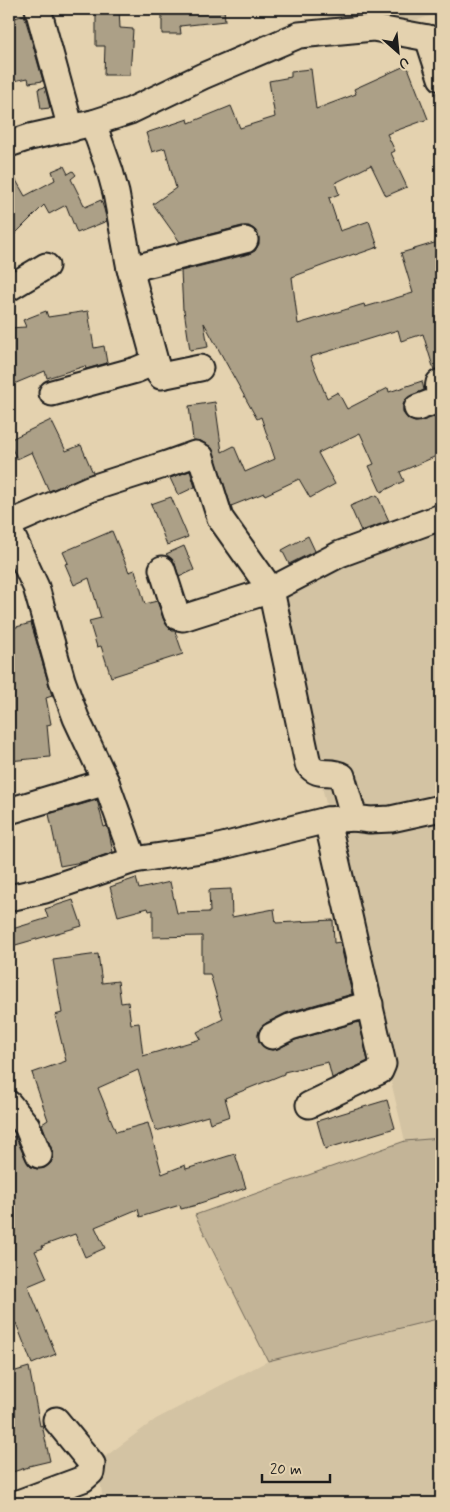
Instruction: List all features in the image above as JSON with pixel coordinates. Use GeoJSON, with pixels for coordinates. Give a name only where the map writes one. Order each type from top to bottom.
{"type":"FeatureCollection","features":[{"type":"Feature","properties":{"kind":"street"},"geometry":{"type":"LineString","coordinates":[[38,9],[82,126],[110,171],[116,193],[130,270],[158,372],[162,376],[200,368]]}},
{"type":"Feature","properties":{"kind":"street"},"geometry":{"type":"LineString","coordinates":[[9,144],[30,137],[82,126],[130,111],[203,76],[299,35],[373,28],[435,35],[441,78]]}},
{"type":"Feature","properties":{"kind":"street"},"geometry":{"type":"LineString","coordinates":[[130,270],[245,240]]}},
{"type":"Feature","properties":{"kind":"street"},"geometry":{"type":"LineString","coordinates":[[9,288],[46,266]]}},
{"type":"Feature","properties":{"kind":"street"},"geometry":{"type":"LineString","coordinates":[[52,393],[136,370],[155,362]]}},
{"type":"Feature","properties":{"kind":"street"},"geometry":{"type":"LineString","coordinates":[[417,408],[438,400],[440,397],[438,388],[441,382]]}},
{"type":"Feature","properties":{"kind":"street"},"geometry":{"type":"LineString","coordinates":[[9,524],[88,489],[198,454],[202,460],[220,518],[271,590],[308,764],[317,773],[338,773],[342,776],[354,818]]}},
{"type":"Feature","properties":{"kind":"street"},"geometry":{"type":"LineString","coordinates":[[162,569],[176,613],[178,617],[182,618],[271,590],[340,554],[441,518]]}},
{"type":"Feature","properties":{"kind":"street"},"geometry":{"type":"LineString","coordinates":[[9,529],[36,587],[62,680],[76,718],[106,782],[134,860]]}},
{"type":"Feature","properties":{"kind":"street"},"geometry":{"type":"LineString","coordinates":[[9,811],[106,782]]}},
{"type":"Feature","properties":{"kind":"street"},"geometry":{"type":"LineString","coordinates":[[9,898],[45,890],[134,860],[215,848],[327,820],[354,818],[370,820],[391,819],[441,808]]}},
{"type":"Feature","properties":{"kind":"street"},"geometry":{"type":"LineString","coordinates":[[309,1105],[380,1070],[382,1067],[370,1004],[327,820]]}},
{"type":"Feature","properties":{"kind":"street"},"geometry":{"type":"LineString","coordinates":[[272,1036],[290,1027],[370,1004]]}},
{"type":"Feature","properties":{"kind":"street"},"geometry":{"type":"LineString","coordinates":[[9,1104],[27,1126],[39,1155]]}},
{"type":"Feature","properties":{"kind":"street"},"geometry":{"type":"LineString","coordinates":[[18,1503],[83,1479],[91,1472],[92,1464],[56,1420]]}},
{"type":"Feature","properties":{"kind":"shaded area"},"geometry":{"type":"Polygon","coordinates":[[[325,9],[441,9],[441,12],[403,25],[330,23],[325,9]]]}},
{"type":"Feature","properties":{"kind":"shaded area"},"geometry":{"type":"Polygon","coordinates":[[[441,520],[441,1138],[405,1141],[275,586],[441,520]]]}},
{"type":"Feature","properties":{"kind":"shaded area"},"geometry":{"type":"Polygon","coordinates":[[[441,1138],[441,1318],[268,1361],[195,1215],[405,1141],[441,1138]]]}},
{"type":"Feature","properties":{"kind":"shaded area"},"geometry":{"type":"Polygon","coordinates":[[[441,1318],[441,1503],[103,1503],[98,1462],[156,1419],[268,1361],[441,1318]]]}},
{"type":"Feature","properties":{"kind":"building"},"geometry":{"type":"Polygon","coordinates":[[[96,9],[119,9],[120,28],[133,29],[130,75],[104,75],[105,46],[96,46],[96,9]]]}},
{"type":"Feature","properties":{"kind":"building"},"geometry":{"type":"Polygon","coordinates":[[[162,9],[224,9],[225,21],[180,26],[181,34],[162,34],[162,9]]]}},
{"type":"Feature","properties":{"kind":"building"},"geometry":{"type":"Polygon","coordinates":[[[24,15],[43,81],[29,83],[28,78],[9,82],[9,20],[24,15]]]}},
{"type":"Feature","properties":{"kind":"building"},"geometry":{"type":"Polygon","coordinates":[[[407,65],[428,119],[387,134],[395,151],[391,153],[407,187],[386,196],[371,165],[335,183],[339,194],[329,198],[340,231],[369,221],[378,247],[292,277],[298,324],[364,304],[365,307],[413,293],[401,253],[441,241],[441,368],[434,370],[423,334],[401,341],[398,330],[310,357],[327,398],[338,392],[347,409],[388,388],[389,392],[422,381],[424,390],[406,399],[403,405],[403,413],[408,419],[415,422],[437,416],[441,425],[441,454],[400,472],[404,481],[381,492],[369,466],[374,464],[360,433],[318,453],[335,484],[310,498],[299,479],[265,495],[264,493],[231,506],[212,448],[201,441],[193,440],[189,406],[215,402],[222,452],[234,446],[245,472],[275,459],[261,417],[257,419],[204,323],[208,347],[190,350],[183,310],[181,271],[249,254],[255,251],[259,244],[259,237],[255,230],[249,226],[242,226],[180,242],[153,204],[176,188],[165,148],[152,152],[146,133],[188,119],[189,123],[231,106],[240,128],[275,117],[269,81],[291,77],[291,71],[311,69],[316,109],[356,94],[354,89],[407,65]]]}},
{"type":"Feature","properties":{"kind":"building"},"geometry":{"type":"Polygon","coordinates":[[[45,87],[50,108],[41,109],[38,89],[45,87]]]}},
{"type":"Feature","properties":{"kind":"building"},"geometry":{"type":"Polygon","coordinates":[[[64,166],[68,174],[73,171],[76,175],[71,179],[85,207],[101,200],[107,221],[77,233],[66,205],[49,214],[44,205],[9,240],[9,168],[25,196],[55,180],[52,171],[64,166]]]}},
{"type":"Feature","properties":{"kind":"building"},"geometry":{"type":"Polygon","coordinates":[[[46,311],[48,317],[88,311],[94,348],[104,346],[107,363],[86,369],[85,366],[47,378],[45,371],[9,386],[9,328],[26,327],[23,320],[46,311]]]}},
{"type":"Feature","properties":{"kind":"building"},"geometry":{"type":"Polygon","coordinates":[[[51,420],[66,451],[81,445],[93,473],[49,491],[32,452],[17,459],[9,440],[51,420]]]}},
{"type":"Feature","properties":{"kind":"building"},"geometry":{"type":"Polygon","coordinates":[[[190,471],[195,487],[178,495],[170,478],[190,471]]]}},
{"type":"Feature","properties":{"kind":"building"},"geometry":{"type":"Polygon","coordinates":[[[377,495],[389,521],[361,531],[350,506],[377,495]]]}},
{"type":"Feature","properties":{"kind":"building"},"geometry":{"type":"Polygon","coordinates":[[[171,497],[188,537],[167,545],[151,504],[171,497]]]}},
{"type":"Feature","properties":{"kind":"building"},"geometry":{"type":"Polygon","coordinates":[[[112,531],[129,572],[135,570],[145,604],[157,601],[165,623],[172,631],[175,631],[183,654],[111,677],[101,646],[97,647],[89,621],[101,618],[89,578],[74,585],[65,564],[68,563],[63,552],[112,531]]]}},
{"type":"Feature","properties":{"kind":"building"},"geometry":{"type":"Polygon","coordinates":[[[308,536],[315,551],[289,564],[282,550],[308,536]]]}},
{"type":"Feature","properties":{"kind":"building"},"geometry":{"type":"Polygon","coordinates":[[[184,546],[194,570],[179,577],[175,564],[166,554],[184,546]]]}},
{"type":"Feature","properties":{"kind":"building"},"geometry":{"type":"Polygon","coordinates":[[[31,623],[52,696],[46,698],[51,724],[47,725],[50,757],[9,761],[9,629],[31,623]]]}},
{"type":"Feature","properties":{"kind":"building"},"geometry":{"type":"Polygon","coordinates":[[[97,800],[104,827],[107,826],[109,832],[113,852],[87,861],[60,866],[49,814],[97,800]]]}},
{"type":"Feature","properties":{"kind":"building"},"geometry":{"type":"Polygon","coordinates":[[[136,878],[139,889],[170,882],[177,913],[210,912],[209,890],[231,889],[232,917],[274,909],[276,923],[333,920],[334,943],[340,942],[352,994],[286,1013],[266,1023],[260,1029],[258,1035],[259,1042],[265,1048],[278,1049],[295,1040],[359,1022],[368,1061],[332,1078],[328,1062],[284,1072],[284,1074],[225,1098],[230,1116],[210,1123],[208,1116],[156,1131],[138,1070],[98,1088],[116,1132],[148,1123],[162,1174],[185,1165],[186,1169],[235,1154],[246,1188],[197,1205],[181,1209],[180,1205],[140,1217],[138,1209],[95,1227],[105,1248],[85,1257],[75,1234],[42,1246],[43,1248],[35,1251],[47,1278],[28,1286],[56,1354],[32,1364],[16,1323],[9,1326],[9,1139],[15,1136],[31,1167],[37,1169],[44,1168],[51,1163],[53,1157],[52,1150],[42,1124],[48,1120],[32,1073],[66,1061],[55,1015],[62,1013],[53,960],[98,954],[102,983],[118,981],[121,1003],[128,1002],[131,1024],[139,1023],[143,1056],[201,1039],[197,1032],[223,1019],[210,974],[202,974],[202,936],[153,937],[153,910],[149,911],[148,908],[118,916],[110,887],[136,878]]]}},
{"type":"Feature","properties":{"kind":"building"},"geometry":{"type":"Polygon","coordinates":[[[73,900],[82,926],[12,946],[9,930],[48,918],[45,909],[73,900]]]}},
{"type":"Feature","properties":{"kind":"building"},"geometry":{"type":"Polygon","coordinates":[[[387,1100],[395,1128],[325,1149],[317,1121],[387,1100]]]}},
{"type":"Feature","properties":{"kind":"building"},"geometry":{"type":"Polygon","coordinates":[[[29,1367],[40,1426],[42,1425],[50,1461],[9,1473],[9,1373],[29,1367]]]}}]}
